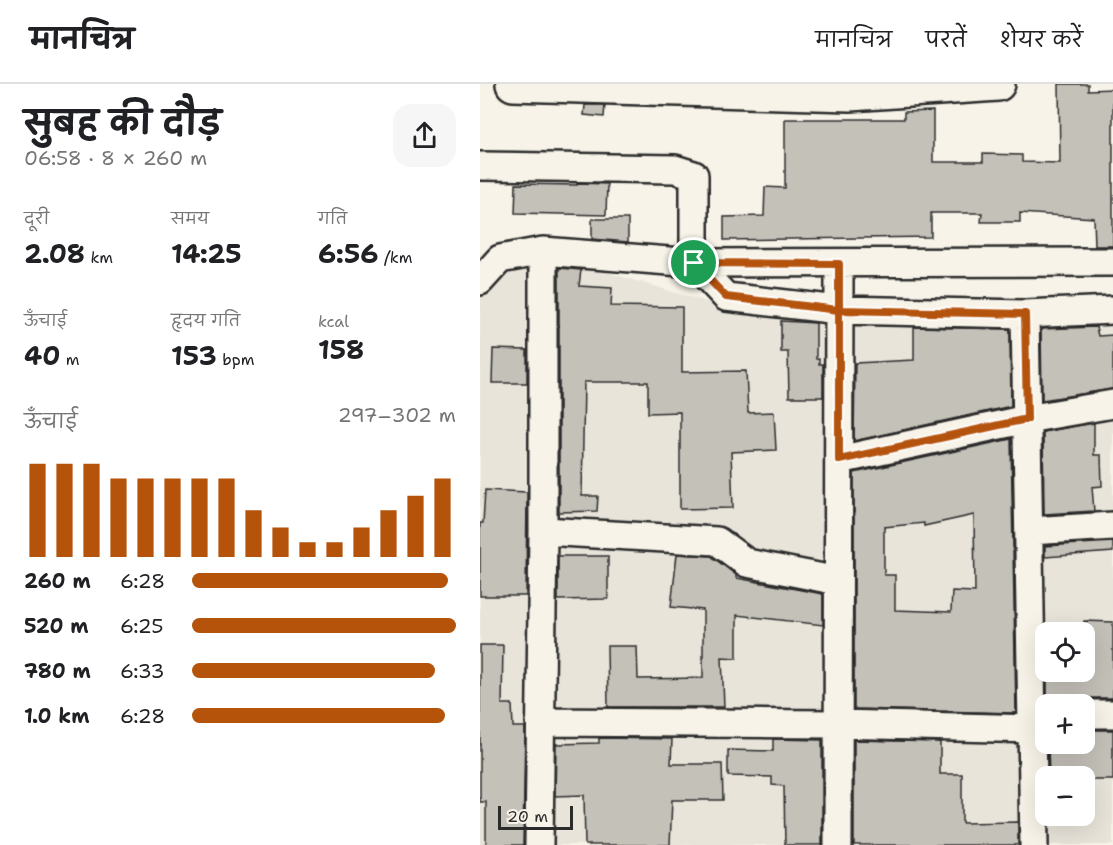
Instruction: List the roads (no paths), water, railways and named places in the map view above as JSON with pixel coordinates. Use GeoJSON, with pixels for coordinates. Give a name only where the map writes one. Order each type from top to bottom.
{"type":"FeatureCollection","features":[{"type":"Feature","properties":{"kind":"street"},"geometry":{"type":"LineString","coordinates":[[513,84],[579,84],[850,94],[998,84]]}},
{"type":"Feature","properties":{"kind":"street"},"geometry":{"type":"LineString","coordinates":[[480,166],[675,169],[694,175],[694,263],[726,297],[839,310],[1025,314],[1113,310]]}},
{"type":"Feature","properties":{"kind":"street"},"geometry":{"type":"LineString","coordinates":[[539,845],[543,531],[543,252]]}},
{"type":"Feature","properties":{"kind":"street"},"geometry":{"type":"LineString","coordinates":[[480,281],[500,259],[543,252],[694,263],[1113,262]]}},
{"type":"Feature","properties":{"kind":"street"},"geometry":{"type":"LineString","coordinates":[[838,845],[839,264]]}},
{"type":"Feature","properties":{"kind":"street"},"geometry":{"type":"LineString","coordinates":[[1025,314],[1029,531],[1038,694]]}},
{"type":"Feature","properties":{"kind":"street"},"geometry":{"type":"LineString","coordinates":[[839,460],[1027,419],[1113,404]]}},
{"type":"Feature","properties":{"kind":"street"},"geometry":{"type":"LineString","coordinates":[[1029,531],[1113,526]]}},
{"type":"Feature","properties":{"kind":"street"},"geometry":{"type":"LineString","coordinates":[[543,531],[717,541],[747,563],[838,581]]}},
{"type":"Feature","properties":{"kind":"street"},"geometry":{"type":"LineString","coordinates":[[1095,714],[1113,714]]}},
{"type":"Feature","properties":{"kind":"street"},"geometry":{"type":"LineString","coordinates":[[540,722],[838,724],[1035,722]]}},
{"type":"Feature","properties":{"kind":"street"},"geometry":{"type":"LineString","coordinates":[[1034,845],[1038,754]]}}]}
